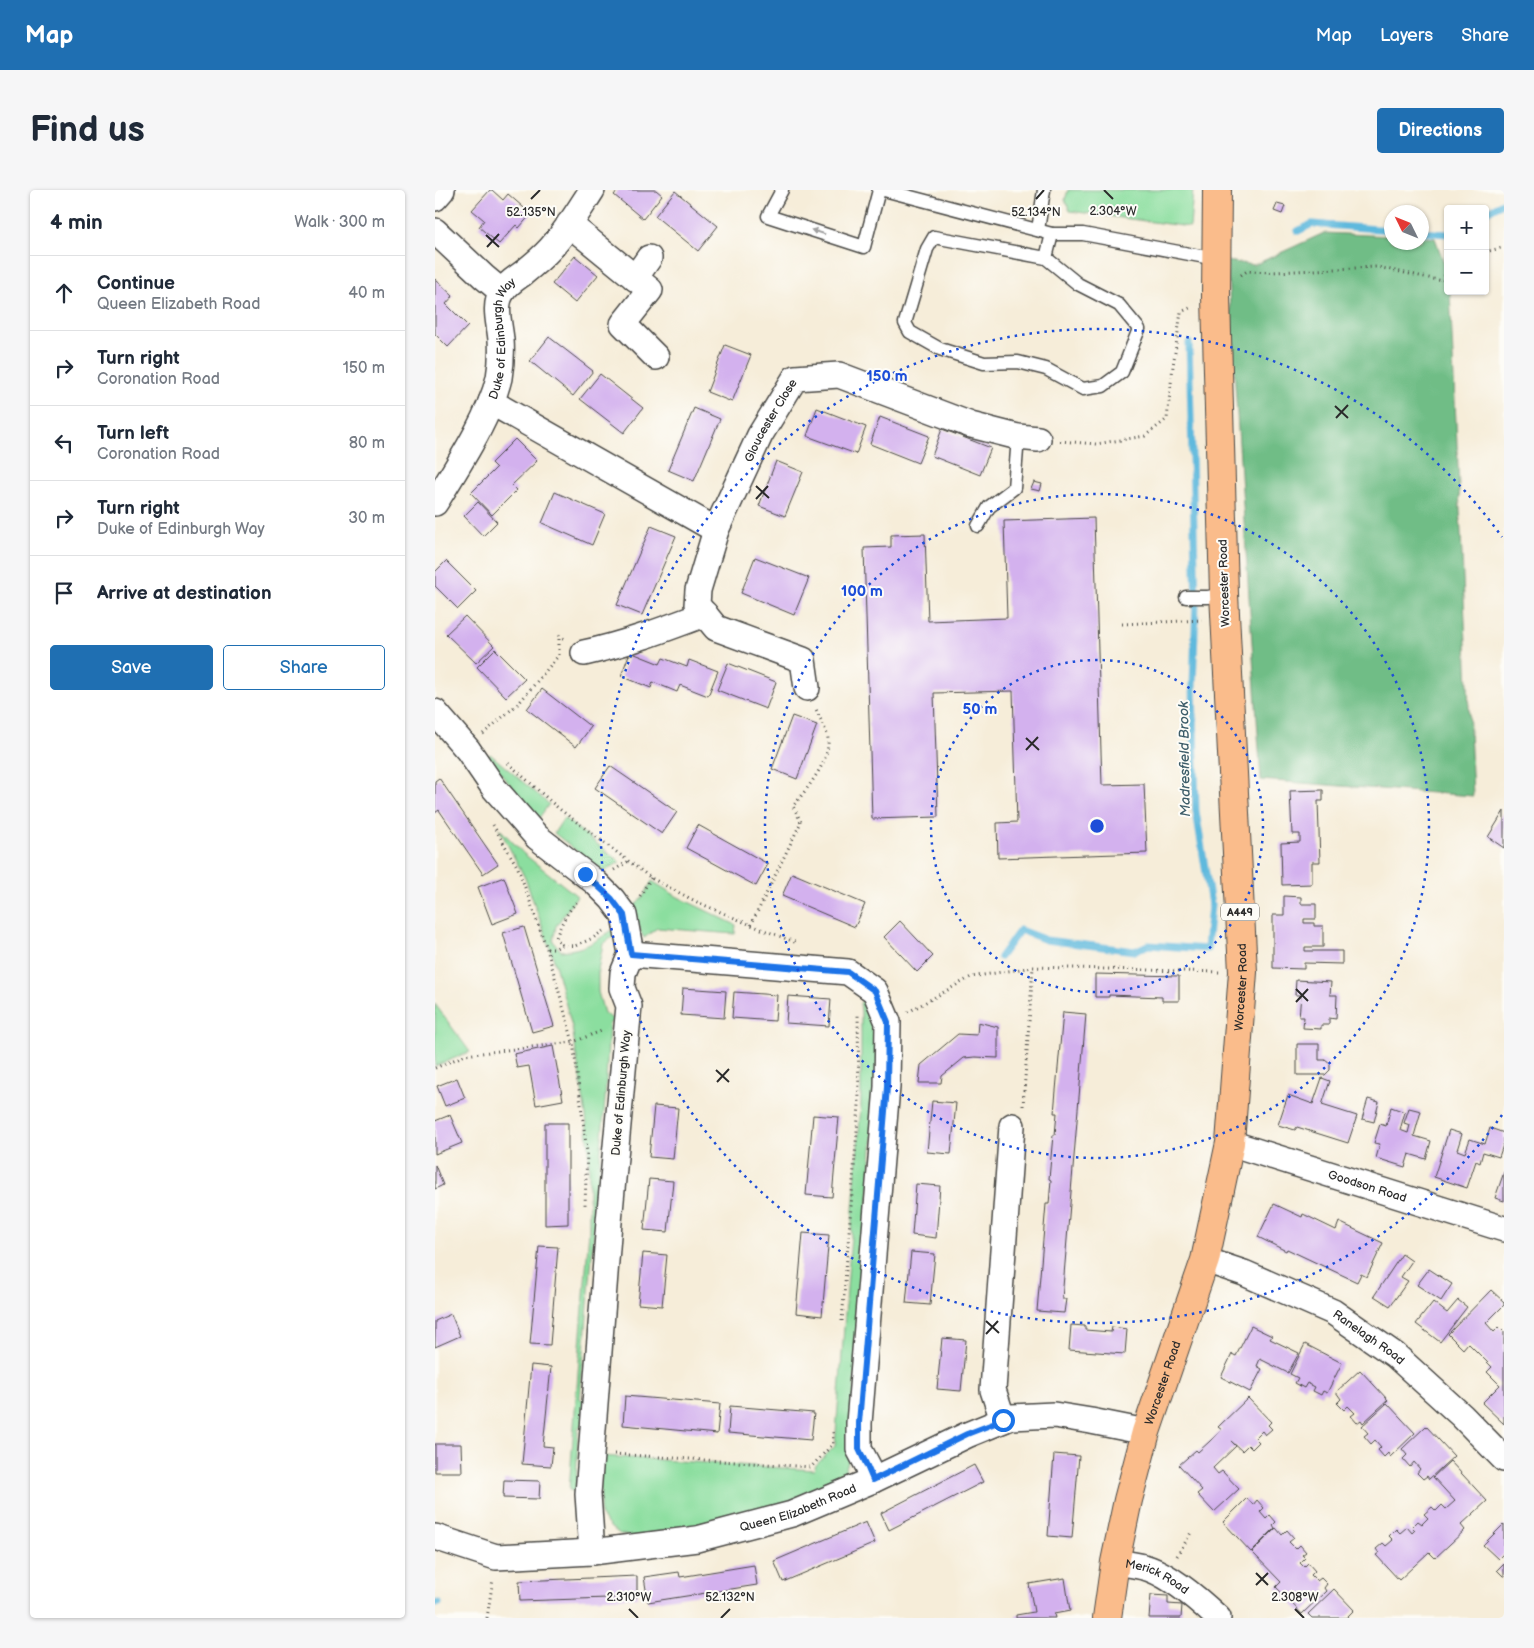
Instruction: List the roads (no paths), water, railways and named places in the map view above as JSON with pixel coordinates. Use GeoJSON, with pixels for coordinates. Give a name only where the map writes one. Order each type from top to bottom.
{"type":"FeatureCollection","features":[{"type":"Feature","properties":{"kind":"highway","name":"Worcester Road"},"geometry":{"type":"LineString","coordinates":[[1107,1618],[1115,1562],[1128,1500],[1147,1432],[1205,1260],[1230,1143],[1243,972],[1216,596],[1217,190]]}},
{"type":"Feature","properties":{"kind":"street"},"geometry":{"type":"LineString","coordinates":[[435,198],[441,190]]}},
{"type":"Feature","properties":{"kind":"street","name":"Duke of Edinburgh Way"},"geometry":{"type":"LineString","coordinates":[[435,503],[470,444],[491,402],[501,363],[498,319],[502,292],[512,281],[551,248],[592,190]]}},
{"type":"Feature","properties":{"kind":"street"},"geometry":{"type":"LineString","coordinates":[[569,224],[642,268],[650,290],[623,324],[656,357]]}},
{"type":"Feature","properties":{"kind":"street"},"geometry":{"type":"LineString","coordinates":[[435,231],[502,292]]}},
{"type":"Feature","properties":{"kind":"street","name":"Gloucester Close"},"geometry":{"type":"LineString","coordinates":[[807,688],[803,660],[716,628],[697,605],[698,590],[716,530],[760,435],[795,378],[839,375],[971,425],[1028,438]]}},
{"type":"Feature","properties":{"kind":"street"},"geometry":{"type":"LineString","coordinates":[[491,402],[716,530]]}},
{"type":"Feature","properties":{"kind":"street"},"geometry":{"type":"LineString","coordinates":[[584,653],[655,633],[705,614]]}},
{"type":"Feature","properties":{"kind":"street","name":"Duke of Edinburgh Way"},"geometry":{"type":"LineString","coordinates":[[435,712],[468,750],[494,788],[537,837],[595,882],[612,899],[624,915],[631,954],[623,973],[622,988],[629,1006],[609,1222],[588,1494],[592,1552]]}},
{"type":"Feature","properties":{"kind":"street"},"geometry":{"type":"LineString","coordinates":[[631,954],[848,972],[875,991],[888,1022],[887,1087],[859,1423],[859,1449],[873,1480]]}},
{"type":"Feature","properties":{"kind":"street"},"geometry":{"type":"LineString","coordinates":[[1003,1420],[993,1390],[1000,1167],[1012,1126]]}},
{"type":"Feature","properties":{"kind":"street","name":"Goodson Road"},"geometry":{"type":"LineString","coordinates":[[1230,1143],[1504,1229]]}},
{"type":"Feature","properties":{"kind":"street","name":"Ranelagh Road"},"geometry":{"type":"LineString","coordinates":[[1205,1260],[1244,1273],[1333,1312],[1395,1355],[1462,1416],[1504,1459]]}},
{"type":"Feature","properties":{"kind":"street","name":"Queen Elizabeth Road"},"geometry":{"type":"LineString","coordinates":[[435,1537],[496,1557],[592,1552],[697,1539],[792,1514],[873,1480],[967,1434],[1011,1417],[1054,1415],[1147,1432]]}},
{"type":"Feature","properties":{"kind":"street","name":"Merick Road"},"geometry":{"type":"LineString","coordinates":[[1115,1562],[1150,1569],[1166,1577],[1204,1604],[1218,1618]]}},
{"type":"Feature","properties":{"kind":"lane"},"geometry":{"type":"LineString","coordinates":[[781,190],[768,216],[864,247],[879,190]]}},
{"type":"Feature","properties":{"kind":"lane"},"geometry":{"type":"LineString","coordinates":[[884,190],[1052,234],[1083,234],[1216,259]]}},
{"type":"Feature","properties":{"kind":"lane"},"geometry":{"type":"LineString","coordinates":[[1038,230],[1044,190]]}},
{"type":"Feature","properties":{"kind":"lane"},"geometry":{"type":"LineString","coordinates":[[1046,258],[1052,234]]}},
{"type":"Feature","properties":{"kind":"lane"},"geometry":{"type":"LineString","coordinates":[[934,237],[1046,258],[1077,284],[1119,305],[1139,329],[1121,372],[1103,386],[1083,389],[1046,369],[1018,362],[984,362],[940,349],[910,332],[905,323],[927,249],[934,237]]}},
{"type":"Feature","properties":{"kind":"lane"},"geometry":{"type":"LineString","coordinates":[[978,526],[989,507],[1014,488],[1028,438]]}},
{"type":"Feature","properties":{"kind":"lane"},"geometry":{"type":"LineString","coordinates":[[1186,597],[1216,596]]}},
{"type":"Feature","properties":{"kind":"waterway","name":"Madresfield Brook"},"geometry":{"type":"LineString","coordinates":[[1489,211],[1504,202]]}},
{"type":"Feature","properties":{"kind":"waterway","name":"Madresfield Brook"},"geometry":{"type":"LineString","coordinates":[[1298,231],[1312,224],[1384,229]]}},
{"type":"Feature","properties":{"kind":"waterway","name":"Madresfield Brook"},"geometry":{"type":"LineString","coordinates":[[1429,233],[1444,234]]}},
{"type":"Feature","properties":{"kind":"waterway","name":"Madresfield Brook"},"geometry":{"type":"LineString","coordinates":[[1000,957],[1020,930],[1046,940],[1135,951],[1148,945],[1207,949],[1211,905],[1196,811],[1193,685],[1196,604],[1189,343]]}},
{"type":"Feature","properties":{"kind":"waterway"},"geometry":{"type":"LineString","coordinates":[[435,1604],[439,1603]]}}]}
